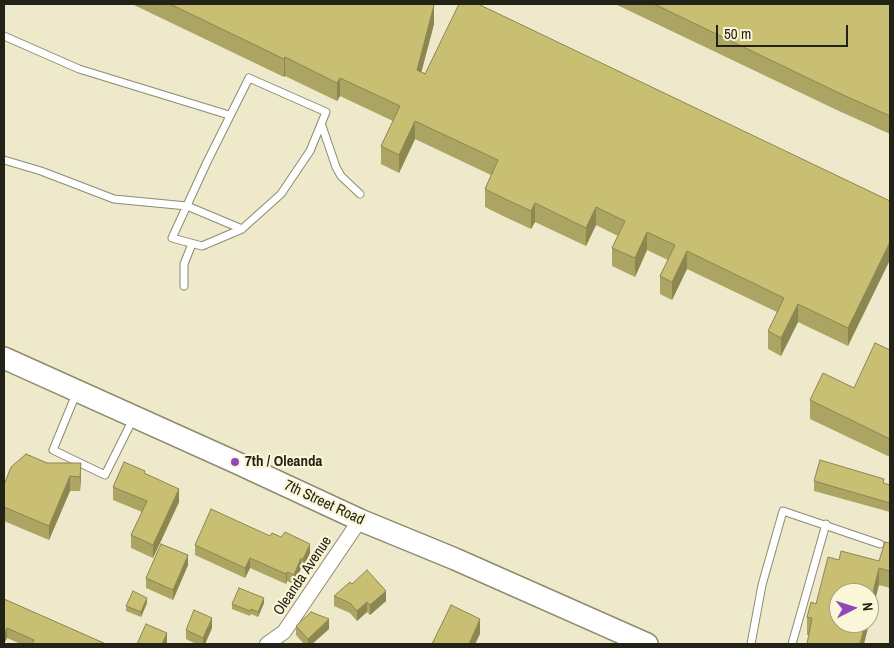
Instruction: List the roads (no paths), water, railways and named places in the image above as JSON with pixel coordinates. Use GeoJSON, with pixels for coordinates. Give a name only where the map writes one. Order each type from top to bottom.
{"type":"FeatureCollection","features":[{"type":"Feature","properties":{"kind":"main road","name":"7th Street Road"},"geometry":{"type":"LineString","coordinates":[[4,358],[360,520],[455,559],[647,644]]}},
{"type":"Feature","properties":{"kind":"street","name":"Oleanda Avenue"},"geometry":{"type":"LineString","coordinates":[[267,644],[284,632],[360,520]]}},
{"type":"Feature","properties":{"kind":"lane"},"geometry":{"type":"LineString","coordinates":[[4,36],[79,69],[230,115]]}},
{"type":"Feature","properties":{"kind":"lane"},"geometry":{"type":"LineString","coordinates":[[249,78],[326,112],[322,126],[310,150],[281,194],[242,229],[202,246],[172,238],[249,78]]}},
{"type":"Feature","properties":{"kind":"lane"},"geometry":{"type":"LineString","coordinates":[[322,126],[341,176],[360,194]]}},
{"type":"Feature","properties":{"kind":"lane"},"geometry":{"type":"LineString","coordinates":[[4,160],[41,171],[114,199],[187,206],[242,229]]}},
{"type":"Feature","properties":{"kind":"lane"},"geometry":{"type":"LineString","coordinates":[[184,286],[184,264],[192,244]]}},
{"type":"Feature","properties":{"kind":"lane"},"geometry":{"type":"LineString","coordinates":[[77,391],[53,450],[105,475],[134,417]]}},
{"type":"Feature","properties":{"kind":"lane"},"geometry":{"type":"LineString","coordinates":[[751,644],[762,586],[783,511],[826,524],[880,544]]}},
{"type":"Feature","properties":{"kind":"lane"},"geometry":{"type":"LineString","coordinates":[[792,644],[826,524]]}},
{"type":"Feature","properties":{"kind":"place","name":"7th / Oleanda"},"geometry":{"type":"Point","coordinates":[235,462]}}]}
